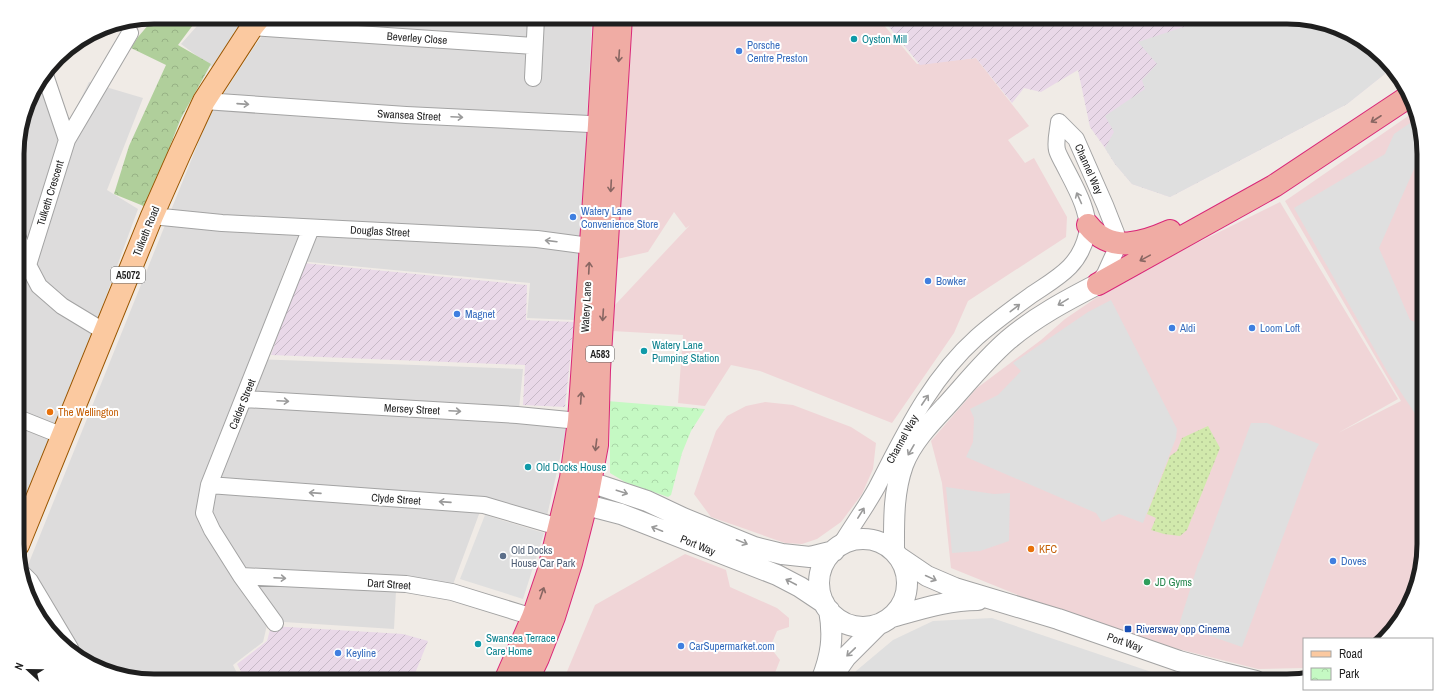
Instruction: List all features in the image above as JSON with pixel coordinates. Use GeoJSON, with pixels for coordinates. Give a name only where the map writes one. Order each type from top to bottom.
{"type":"FeatureCollection","features":[{"type":"Feature","properties":{"kind":"highway","name":"Watery Lane"},"geometry":{"type":"LineString","coordinates":[[581,480],[579,421],[599,245],[606,125],[605,24]]}},
{"type":"Feature","properties":{"kind":"highway","name":"Watery Lane"},"geometry":{"type":"LineString","coordinates":[[606,125],[621,24]]}},
{"type":"Feature","properties":{"kind":"highway"},"geometry":{"type":"LineString","coordinates":[[1098,284],[1274,186],[1405,99]]}},
{"type":"Feature","properties":{"kind":"highway"},"geometry":{"type":"LineString","coordinates":[[1088,225],[1098,235],[1108,240],[1125,244],[1144,241],[1274,186]]}},
{"type":"Feature","properties":{"kind":"highway","name":"Watery Lane"},"geometry":{"type":"LineString","coordinates":[[508,674],[533,617],[548,573],[569,530],[581,480],[597,445],[600,364],[599,245]]}},
{"type":"Feature","properties":{"kind":"highway","name":"Watery Lane"},"geometry":{"type":"LineString","coordinates":[[530,674],[554,617],[571,563],[569,530]]}},
{"type":"Feature","properties":{"kind":"main road","name":"Tulketh Road"},"geometry":{"type":"LineString","coordinates":[[24,530],[152,216],[204,101],[255,24]]}},
{"type":"Feature","properties":{"kind":"street","name":"Beverley Close"},"geometry":{"type":"LineString","coordinates":[[279,24],[534,46]]}},
{"type":"Feature","properties":{"kind":"street"},"geometry":{"type":"LineString","coordinates":[[533,78],[536,24]]}},
{"type":"Feature","properties":{"kind":"street","name":"Tulketh Crescent"},"geometry":{"type":"LineString","coordinates":[[28,265],[67,140],[130,33]]}},
{"type":"Feature","properties":{"kind":"street"},"geometry":{"type":"LineString","coordinates":[[48,80],[67,140]]}},
{"type":"Feature","properties":{"kind":"street","name":"Swansea Street"},"geometry":{"type":"LineString","coordinates":[[204,101],[406,115],[606,125]]}},
{"type":"Feature","properties":{"kind":"street","name":"Channel Way"},"geometry":{"type":"LineString","coordinates":[[837,548],[876,488],[898,444],[924,400],[953,362],[977,337],[1029,297],[1055,280],[1072,264],[1083,247],[1088,225],[1081,200],[1057,150],[1059,122],[1076,139],[1113,223],[1117,242],[1111,263],[1098,284],[1036,319],[1008,340],[977,371],[922,432],[903,463],[897,487],[894,511],[896,554]]}},
{"type":"Feature","properties":{"kind":"street","name":"Douglas Street"},"geometry":{"type":"LineString","coordinates":[[152,216],[311,228],[537,239],[599,245]]}},
{"type":"Feature","properties":{"kind":"street","name":"Calder Street"},"geometry":{"type":"LineString","coordinates":[[275,623],[241,576],[212,530],[204,513],[209,485],[311,228]]}},
{"type":"Feature","properties":{"kind":"street"},"geometry":{"type":"LineString","coordinates":[[24,254],[38,286],[62,306],[105,332]]}},
{"type":"Feature","properties":{"kind":"street","name":"Mersey Street"},"geometry":{"type":"LineString","coordinates":[[244,399],[517,415],[579,421]]}},
{"type":"Feature","properties":{"kind":"street"},"geometry":{"type":"LineString","coordinates":[[24,420],[63,436]]}},
{"type":"Feature","properties":{"kind":"street","name":"Port Way"},"geometry":{"type":"LineString","coordinates":[[581,480],[647,501],[683,518],[754,547],[782,554],[810,557],[837,548]]}},
{"type":"Feature","properties":{"kind":"street","name":"Clyde Street"},"geometry":{"type":"LineString","coordinates":[[209,485],[484,505],[569,530]]}},
{"type":"Feature","properties":{"kind":"street","name":"Port Way"},"geometry":{"type":"LineString","coordinates":[[576,502],[621,514],[777,575],[800,587],[826,606]]}},
{"type":"Feature","properties":{"kind":"street"},"geometry":{"type":"LineString","coordinates":[[823,674],[831,649],[832,627],[820,587],[820,574],[825,562],[837,548],[846,542],[858,539],[882,543],[896,554],[903,563],[907,577],[906,592],[901,606],[846,657],[834,674]]}},
{"type":"Feature","properties":{"kind":"street","name":"Port Way"},"geometry":{"type":"LineString","coordinates":[[896,554],[927,576],[955,588],[1058,619],[1179,661],[1227,674]]}},
{"type":"Feature","properties":{"kind":"street","name":"Dart Street"},"geometry":{"type":"LineString","coordinates":[[241,576],[406,584],[452,592],[533,617]]}},
{"type":"Feature","properties":{"kind":"street"},"geometry":{"type":"LineString","coordinates":[[29,580],[64,638]]}},
{"type":"Feature","properties":{"kind":"street","name":"Port Way"},"geometry":{"type":"LineString","coordinates":[[885,621],[935,604],[961,600],[994,599]]}},
{"type":"Feature","properties":{"kind":"street"},"geometry":{"type":"LineString","coordinates":[[826,606],[838,619],[849,625],[864,627],[885,621]]}},
{"type":"Feature","properties":{"kind":"shaded area"},"geometry":{"type":"Polygon","coordinates":[[[199,24],[244,24],[213,68],[181,44],[199,24]]]}},
{"type":"Feature","properties":{"kind":"shaded area"},"geometry":{"type":"Polygon","coordinates":[[[271,24],[592,24],[582,229],[574,320],[527,318],[530,283],[288,260],[252,359],[523,369],[518,419],[567,427],[547,516],[485,498],[448,598],[396,591],[394,629],[268,621],[263,642],[233,665],[238,674],[154,674],[120,670],[97,661],[68,642],[62,636],[41,609],[28,578],[26,569],[209,116],[271,24]]]}},
{"type":"Feature","properties":{"kind":"shaded area"},"geometry":{"type":"Polygon","coordinates":[[[633,24],[883,24],[917,64],[976,58],[1029,126],[1008,140],[1025,163],[1034,158],[1067,217],[1066,237],[968,301],[954,333],[892,423],[760,371],[731,365],[705,406],[678,403],[683,335],[612,331],[615,305],[690,225],[686,228],[674,212],[648,252],[617,259],[633,24]]]}},
{"type":"Feature","properties":{"kind":"shaded area"},"geometry":{"type":"Polygon","coordinates":[[[887,24],[1304,25],[1329,31],[1344,37],[1373,56],[1388,72],[1347,104],[1170,197],[1132,184],[1115,164],[1090,127],[1078,70],[1041,92],[1024,88],[1012,103],[976,58],[920,65],[887,24]]]}},
{"type":"Feature","properties":{"kind":"shaded area"},"geometry":{"type":"Polygon","coordinates":[[[1193,24],[1304,25],[1329,31],[1344,37],[1373,56],[1388,72],[1347,104],[1170,197],[1132,184],[1115,164],[1105,148],[1114,132],[1105,116],[1145,89],[1142,80],[1157,64],[1138,42],[1193,24]]]}},
{"type":"Feature","properties":{"kind":"shaded area"},"geometry":{"type":"Polygon","coordinates":[[[46,82],[64,133],[89,82],[143,98],[107,190],[138,209],[71,392],[24,505],[24,145],[28,120],[37,97],[46,82]]]}},
{"type":"Feature","properties":{"kind":"shaded area"},"geometry":{"type":"Polygon","coordinates":[[[1411,114],[1416,137],[1417,154],[1417,544],[1413,578],[1404,601],[1385,630],[1377,638],[1303,638],[1303,668],[1258,669],[1162,645],[1050,608],[951,568],[942,483],[931,441],[977,388],[1041,340],[1065,319],[1124,279],[1280,202],[1398,399],[1338,433],[1401,401],[1285,201],[1411,114]]]}},
{"type":"Feature","properties":{"kind":"shaded area"},"geometry":{"type":"Polygon","coordinates":[[[1413,121],[1416,137],[1417,162],[1379,248],[1410,320],[1417,323],[1417,416],[1388,373],[1294,208],[1385,154],[1394,134],[1413,121]]]}},
{"type":"Feature","properties":{"kind":"shaded area"},"geometry":{"type":"Polygon","coordinates":[[[303,263],[527,285],[526,320],[574,322],[565,407],[523,405],[525,365],[271,355],[303,263]]]}},
{"type":"Feature","properties":{"kind":"shaded area"},"geometry":{"type":"Polygon","coordinates":[[[1111,300],[1177,429],[1176,438],[1143,523],[1119,514],[1102,522],[1096,513],[966,457],[973,442],[974,418],[970,409],[998,395],[1021,371],[1013,363],[1088,312],[1111,300]]]}},
{"type":"Feature","properties":{"kind":"shaded area"},"geometry":{"type":"Polygon","coordinates":[[[765,402],[793,405],[851,427],[876,443],[873,469],[862,494],[841,522],[817,539],[802,544],[785,543],[711,517],[694,494],[716,431],[727,416],[746,406],[765,402]]]}},
{"type":"Feature","properties":{"kind":"shaded area"},"geometry":{"type":"Polygon","coordinates":[[[1251,423],[1267,423],[1319,444],[1314,453],[1242,647],[1179,625],[1198,564],[1251,423]]]}},
{"type":"Feature","properties":{"kind":"shaded area"},"geometry":{"type":"Polygon","coordinates":[[[946,487],[994,494],[1010,493],[1009,541],[980,551],[952,553],[946,487]]]}},
{"type":"Feature","properties":{"kind":"shaded area","name":"Old Docks House Car Park"},"geometry":{"type":"Polygon","coordinates":[[[485,515],[544,533],[523,599],[460,579],[485,515]]]}},
{"type":"Feature","properties":{"kind":"shaded area","name":"CarSupermarket.com"},"geometry":{"type":"Polygon","coordinates":[[[685,554],[726,570],[730,587],[777,608],[789,618],[789,627],[777,631],[772,643],[773,651],[780,660],[775,674],[566,674],[595,605],[685,554]]]}},
{"type":"Feature","properties":{"kind":"shaded area"},"geometry":{"type":"Polygon","coordinates":[[[992,618],[1157,674],[854,674],[893,640],[933,621],[992,618]]]}},
{"type":"Feature","properties":{"kind":"shaded area","name":"Keyline"},"geometry":{"type":"Polygon","coordinates":[[[271,626],[403,634],[428,641],[415,674],[242,674],[237,664],[267,641],[271,626]]]}},
{"type":"Feature","properties":{"kind":"green space"},"geometry":{"type":"Polygon","coordinates":[[[149,24],[194,24],[178,45],[211,64],[181,118],[146,207],[114,194],[129,146],[166,65],[131,48],[149,24]]]}},
{"type":"Feature","properties":{"kind":"green space"},"geometry":{"type":"Polygon","coordinates":[[[607,401],[705,409],[691,431],[682,453],[671,495],[668,497],[625,482],[610,473],[610,421],[607,401]]]}},
{"type":"Feature","properties":{"kind":"green space"},"geometry":{"type":"Polygon","coordinates":[[[1208,426],[1220,448],[1187,530],[1180,536],[1164,534],[1151,530],[1156,518],[1147,514],[1170,456],[1177,451],[1182,438],[1208,426]]]}},
{"type":"Feature","properties":{"kind":"place","name":"Oyston Mill"},"geometry":{"type":"Point","coordinates":[854,39]}},
{"type":"Feature","properties":{"kind":"place","name":"Porsche Centre Preston"},"geometry":{"type":"Point","coordinates":[739,51]}},
{"type":"Feature","properties":{"kind":"place","name":"Watery Lane Convenience Store"},"geometry":{"type":"Point","coordinates":[573,217]}},
{"type":"Feature","properties":{"kind":"place","name":"Bowker"},"geometry":{"type":"Point","coordinates":[928,281]}},
{"type":"Feature","properties":{"kind":"place","name":"Magnet"},"geometry":{"type":"Point","coordinates":[457,314]}},
{"type":"Feature","properties":{"kind":"place","name":"Aldi"},"geometry":{"type":"Point","coordinates":[1172,328]}},
{"type":"Feature","properties":{"kind":"place","name":"Loom Loft"},"geometry":{"type":"Point","coordinates":[1252,328]}},
{"type":"Feature","properties":{"kind":"place","name":"Watery Lane Pumping Station"},"geometry":{"type":"Point","coordinates":[644,351]}},
{"type":"Feature","properties":{"kind":"place","name":"The Wellington"},"geometry":{"type":"Point","coordinates":[50,412]}},
{"type":"Feature","properties":{"kind":"place","name":"Old Docks House"},"geometry":{"type":"Point","coordinates":[528,467]}},
{"type":"Feature","properties":{"kind":"place","name":"KFC"},"geometry":{"type":"Point","coordinates":[1031,549]}},
{"type":"Feature","properties":{"kind":"place","name":"Old Docks House Car Park"},"geometry":{"type":"Point","coordinates":[503,556]}},
{"type":"Feature","properties":{"kind":"place","name":"Doves"},"geometry":{"type":"Point","coordinates":[1333,561]}},
{"type":"Feature","properties":{"kind":"place","name":"JD Gyms"},"geometry":{"type":"Point","coordinates":[1147,582]}},
{"type":"Feature","properties":{"kind":"place","name":"Riversway opp Cinema"},"geometry":{"type":"Point","coordinates":[1128,629]}},
{"type":"Feature","properties":{"kind":"place","name":"Swansea Terrace Care Home"},"geometry":{"type":"Point","coordinates":[478,644]}},
{"type":"Feature","properties":{"kind":"place","name":"CarSupermarket.com"},"geometry":{"type":"Point","coordinates":[681,646]}},
{"type":"Feature","properties":{"kind":"place","name":"Keyline"},"geometry":{"type":"Point","coordinates":[338,653]}}]}
